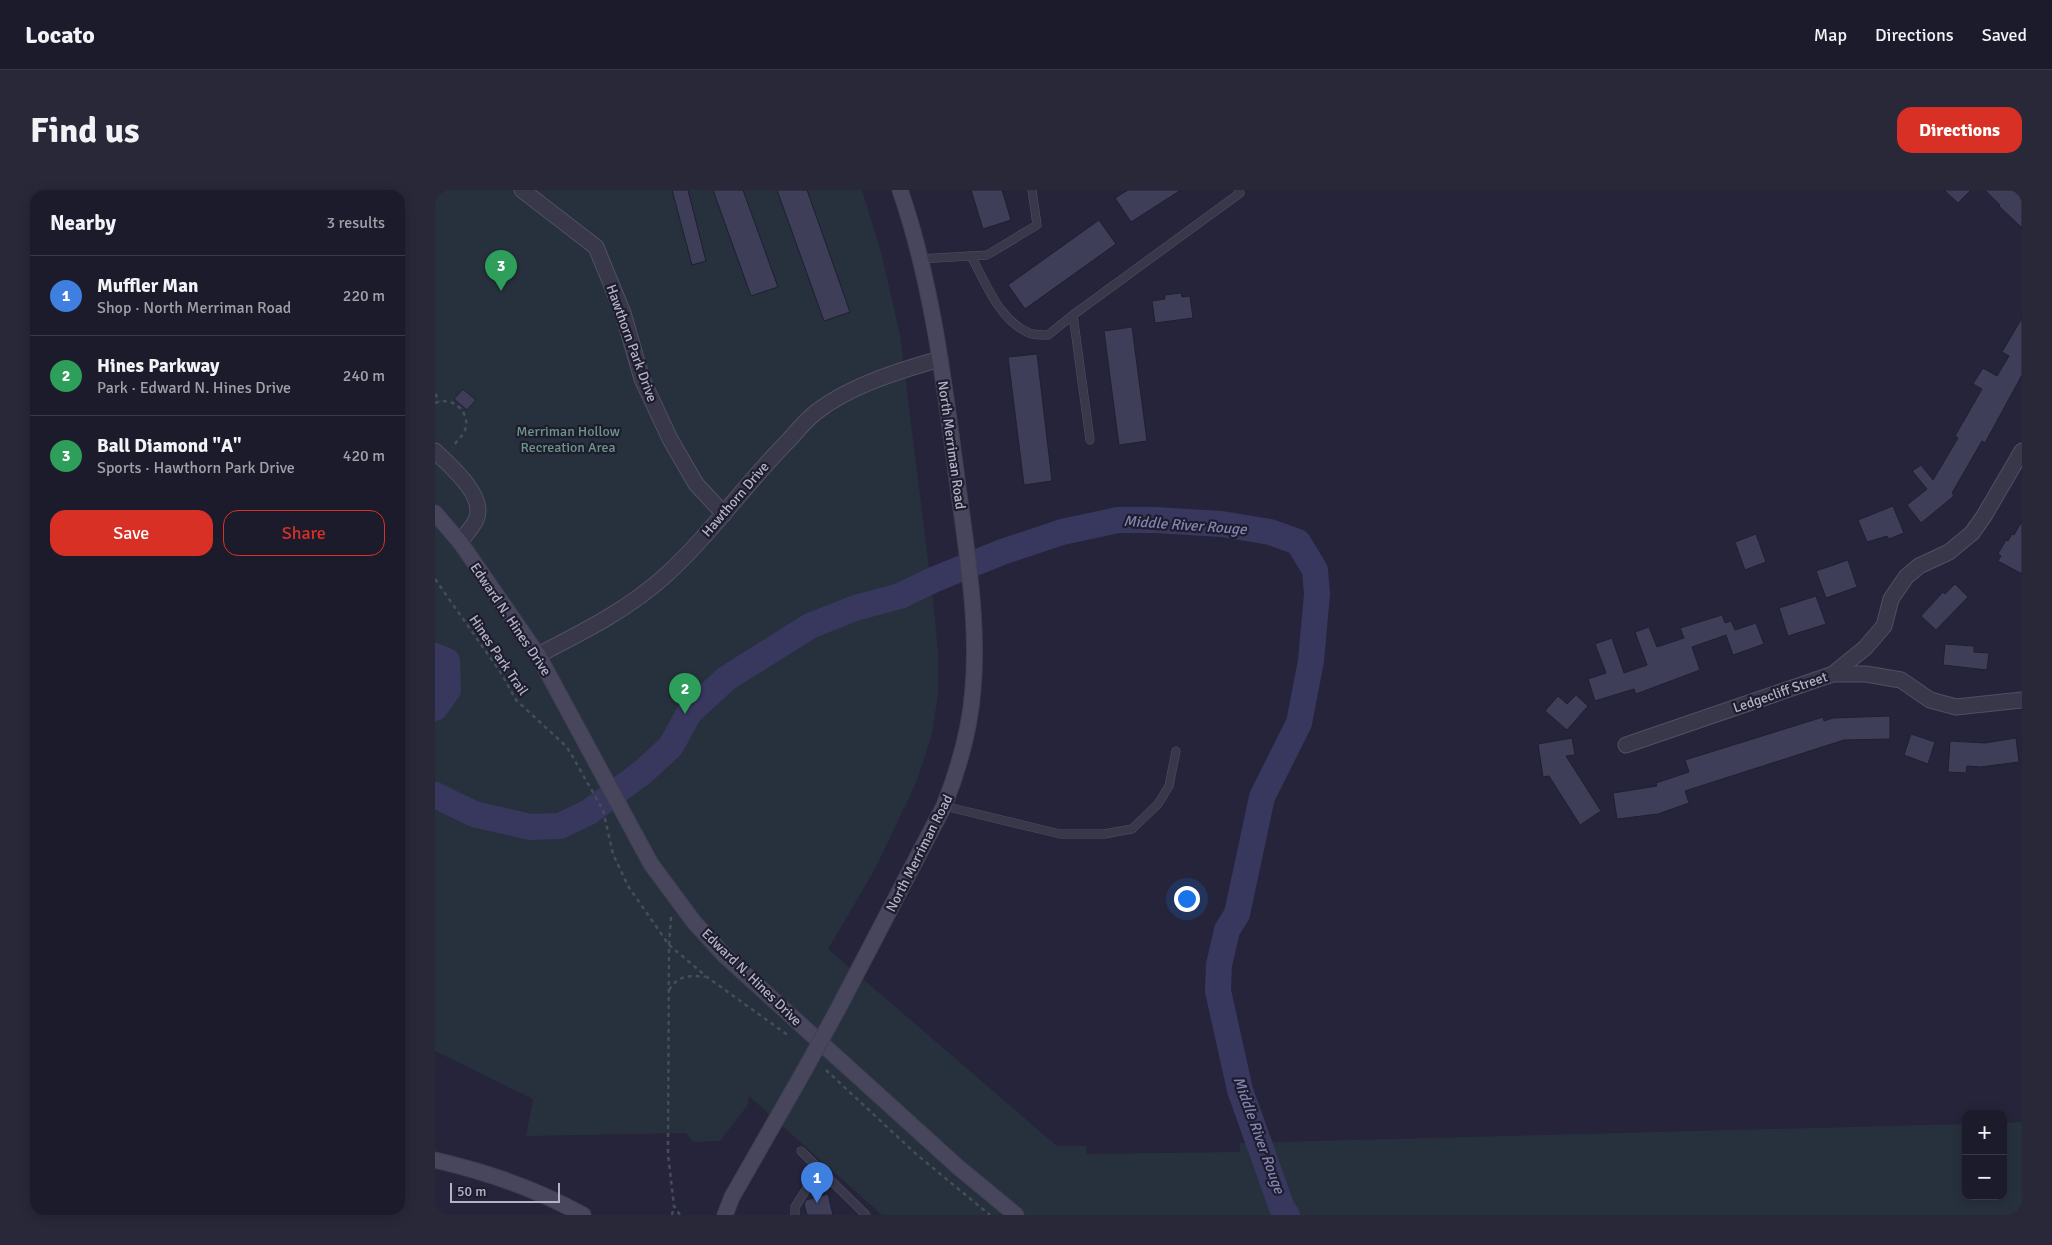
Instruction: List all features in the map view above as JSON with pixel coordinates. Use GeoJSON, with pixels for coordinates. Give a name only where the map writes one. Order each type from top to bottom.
{"type":"FeatureCollection","features":[{"type":"Feature","properties":{"kind":"main road","name":"North Merriman Road"},"geometry":{"type":"LineString","coordinates":[[725,1215],[732,1197],[838,1009],[944,806],[956,776],[971,713],[975,648],[972,595],[962,517],[940,360],[919,259],[900,190]]}},
{"type":"Feature","properties":{"kind":"main road","name":"Edward N. Hines Drive"},"geometry":{"type":"LineString","coordinates":[[435,513],[460,542],[538,655],[651,864],[673,895],[724,955],[958,1167],[1016,1215]]}},
{"type":"Feature","properties":{"kind":"main road"},"geometry":{"type":"LineString","coordinates":[[435,1160],[507,1180],[538,1192],[583,1215]]}},
{"type":"Feature","properties":{"kind":"street","name":"Hawthorn Park Drive"},"geometry":{"type":"LineString","coordinates":[[522,190],[596,247],[623,312],[642,380],[670,439],[696,484],[724,514]]}},
{"type":"Feature","properties":{"kind":"street","name":"Hawthorn Drive"},"geometry":{"type":"LineString","coordinates":[[538,655],[619,611],[666,575],[724,514],[770,459],[815,413],[871,382],[902,370],[940,360]]}},
{"type":"Feature","properties":{"kind":"street"},"geometry":{"type":"LineString","coordinates":[[435,451],[467,482],[477,504],[477,518],[460,542]]}},
{"type":"Feature","properties":{"kind":"street"},"geometry":{"type":"LineString","coordinates":[[1833,674],[1865,648],[1884,626],[1891,598],[1906,577],[1919,566],[1954,548],[1972,533],[2022,451]]}},
{"type":"Feature","properties":{"kind":"street","name":"Ledgecliff Street"},"geometry":{"type":"LineString","coordinates":[[1626,745],[1833,674],[1866,674],[1901,680],[1930,700],[1956,707],[1972,707],[2022,700]]}},
{"type":"Feature","properties":{"kind":"lane"},"geometry":{"type":"LineString","coordinates":[[919,259],[987,255],[1037,225],[1032,190]]}},
{"type":"Feature","properties":{"kind":"lane"},"geometry":{"type":"LineString","coordinates":[[971,256],[1001,311],[1012,323],[1030,334],[1048,335],[1239,193],[1238,190]]}},
{"type":"Feature","properties":{"kind":"lane"},"geometry":{"type":"LineString","coordinates":[[1073,315],[1090,440]]}},
{"type":"Feature","properties":{"kind":"lane"},"geometry":{"type":"LineString","coordinates":[[944,806],[1060,834],[1104,834],[1132,830],[1158,804],[1169,786],[1176,751]]}},
{"type":"Feature","properties":{"kind":"lane"},"geometry":{"type":"LineString","coordinates":[[801,1151],[866,1215]]}},
{"type":"Feature","properties":{"kind":"lane"},"geometry":{"type":"LineString","coordinates":[[795,1211],[819,1169]]}},
{"type":"Feature","properties":{"kind":"path"},"geometry":{"type":"LineString","coordinates":[[435,394],[440,401]]}},
{"type":"Feature","properties":{"kind":"path"},"geometry":{"type":"LineString","coordinates":[[435,403],[440,401],[449,402],[459,407],[466,415],[466,428],[462,437],[452,447]]}},
{"type":"Feature","properties":{"kind":"path","name":"Hines Park Trail"},"geometry":{"type":"LineString","coordinates":[[435,579],[501,673],[516,700],[567,747],[603,810]]}},
{"type":"Feature","properties":{"kind":"path"},"geometry":{"type":"LineString","coordinates":[[672,1215],[674,1206],[668,1154],[669,945],[673,895]]}},
{"type":"Feature","properties":{"kind":"path"},"geometry":{"type":"LineString","coordinates":[[669,991],[673,983],[682,977],[707,977]]}},
{"type":"Feature","properties":{"kind":"path"},"geometry":{"type":"LineString","coordinates":[[674,1206],[680,1215]]}},
{"type":"Feature","properties":{"kind":"green space","name":"Merriman Hollow Recreation Area"},"geometry":{"type":"Polygon","coordinates":[[[435,190],[862,190],[882,256],[900,335],[934,608],[938,654],[938,693],[932,734],[916,783],[875,869],[828,949],[1057,1146],[1086,1146],[1087,1154],[1240,1152],[1240,1143],[1962,1124],[1962,1200],[2007,1200],[2007,1123],[2022,1122],[2022,1215],[882,1215],[749,1096],[747,1106],[720,1141],[693,1142],[686,1133],[526,1136],[533,1099],[435,1051],[435,190]]]}},
{"type":"Feature","properties":{"kind":"building"},"geometry":{"type":"Polygon","coordinates":[[[672,190],[688,190],[706,261],[692,265],[672,190]]]}},
{"type":"Feature","properties":{"kind":"building"},"geometry":{"type":"Polygon","coordinates":[[[713,190],[743,190],[778,287],[751,296],[713,190]]]}},
{"type":"Feature","properties":{"kind":"building"},"geometry":{"type":"Polygon","coordinates":[[[777,190],[807,190],[850,312],[824,321],[777,190]]]}},
{"type":"Feature","properties":{"kind":"building"},"geometry":{"type":"Polygon","coordinates":[[[971,190],[1002,190],[1011,220],[983,229],[971,190]]]}},
{"type":"Feature","properties":{"kind":"building"},"geometry":{"type":"Polygon","coordinates":[[[1128,190],[1181,190],[1131,222],[1115,198],[1128,190]]]}},
{"type":"Feature","properties":{"kind":"building"},"geometry":{"type":"Polygon","coordinates":[[[1944,190],[1971,190],[1958,203],[1944,190]]]}},
{"type":"Feature","properties":{"kind":"building"},"geometry":{"type":"Polygon","coordinates":[[[1985,190],[2022,190],[2022,228],[1999,206],[1985,190]]]}},
{"type":"Feature","properties":{"kind":"building"},"geometry":{"type":"Polygon","coordinates":[[[1099,220],[1116,244],[1025,309],[1008,285],[1099,220]]]}},
{"type":"Feature","properties":{"kind":"building"},"geometry":{"type":"Polygon","coordinates":[[[1181,293],[1182,297],[1190,296],[1193,318],[1155,323],[1152,301],[1165,299],[1165,295],[1181,293]]]}},
{"type":"Feature","properties":{"kind":"building"},"geometry":{"type":"Polygon","coordinates":[[[2022,318],[2022,375],[1985,443],[1982,441],[1952,493],[1954,496],[1921,523],[1907,505],[1927,489],[1912,471],[1921,465],[1933,480],[1958,438],[1955,436],[1982,389],[1973,384],[1983,368],[1997,376],[2009,356],[2002,352],[2022,318]]]}},
{"type":"Feature","properties":{"kind":"building"},"geometry":{"type":"Polygon","coordinates":[[[1132,327],[1147,441],[1119,445],[1104,331],[1132,327]]]}},
{"type":"Feature","properties":{"kind":"building"},"geometry":{"type":"Polygon","coordinates":[[[1037,354],[1052,481],[1024,485],[1008,357],[1037,354]]]}},
{"type":"Feature","properties":{"kind":"building"},"geometry":{"type":"Polygon","coordinates":[[[463,389],[476,400],[467,410],[454,399],[463,389]]]}},
{"type":"Feature","properties":{"kind":"building"},"geometry":{"type":"Polygon","coordinates":[[[1893,506],[1904,533],[1889,539],[1887,536],[1867,542],[1858,520],[1893,506]]]}},
{"type":"Feature","properties":{"kind":"building"},"geometry":{"type":"Polygon","coordinates":[[[2022,521],[2022,574],[1998,561],[2001,556],[1998,554],[2006,540],[2008,541],[2012,534],[2014,535],[2022,521]]]}},
{"type":"Feature","properties":{"kind":"building"},"geometry":{"type":"Polygon","coordinates":[[[1756,534],[1766,562],[1745,570],[1735,542],[1756,534]]]}},
{"type":"Feature","properties":{"kind":"building"},"geometry":{"type":"Polygon","coordinates":[[[1848,560],[1857,587],[1826,598],[1816,571],[1848,560]]]}},
{"type":"Feature","properties":{"kind":"building"},"geometry":{"type":"Polygon","coordinates":[[[1955,584],[1968,597],[1936,630],[1921,616],[1943,592],[1945,594],[1955,584]]]}},
{"type":"Feature","properties":{"kind":"building"},"geometry":{"type":"Polygon","coordinates":[[[1816,596],[1826,624],[1788,636],[1779,608],[1816,596]]]}},
{"type":"Feature","properties":{"kind":"building"},"geometry":{"type":"Polygon","coordinates":[[[1722,615],[1725,623],[1731,621],[1735,630],[1756,623],[1764,644],[1733,655],[1726,635],[1692,647],[1700,670],[1636,694],[1634,689],[1595,701],[1588,679],[1606,673],[1595,644],[1612,638],[1624,673],[1647,665],[1635,632],[1649,627],[1657,647],[1684,638],[1680,628],[1722,615]]]}},
{"type":"Feature","properties":{"kind":"building"},"geometry":{"type":"Polygon","coordinates":[[[1945,644],[1974,646],[1974,652],[1989,653],[1987,670],[1943,665],[1945,644]]]}},
{"type":"Feature","properties":{"kind":"building"},"geometry":{"type":"Polygon","coordinates":[[[1576,695],[1588,706],[1567,730],[1545,711],[1558,696],[1567,704],[1576,695]]]}},
{"type":"Feature","properties":{"kind":"building"},"geometry":{"type":"Polygon","coordinates":[[[1890,716],[1890,739],[1844,740],[1685,791],[1689,803],[1658,814],[1617,819],[1613,793],[1657,786],[1656,783],[1689,772],[1685,760],[1823,717],[1824,721],[1833,718],[1890,716]]]}},
{"type":"Feature","properties":{"kind":"building"},"geometry":{"type":"Polygon","coordinates":[[[1911,734],[1935,742],[1928,764],[1904,755],[1911,734]]]}},
{"type":"Feature","properties":{"kind":"building"},"geometry":{"type":"Polygon","coordinates":[[[1572,738],[1575,755],[1566,756],[1601,811],[1580,825],[1549,776],[1543,777],[1538,744],[1572,738]]]}},
{"type":"Feature","properties":{"kind":"building"},"geometry":{"type":"Polygon","coordinates":[[[2016,738],[2019,762],[1980,767],[1967,766],[1966,773],[1948,772],[1950,741],[1985,743],[2016,738]]]}},
{"type":"Feature","properties":{"kind":"building"},"geometry":{"type":"Polygon","coordinates":[[[828,1194],[833,1215],[807,1215],[804,1204],[806,1200],[828,1194]]]}},
{"type":"Feature","properties":{"kind":"waterway","name":"Middle River Rouge"},"geometry":{"type":"LineString","coordinates":[[435,795],[474,814],[530,827],[560,826],[589,812],[643,772],[671,746],[689,713],[727,678],[810,626],[855,608],[900,596],[933,580],[1002,552],[1062,532],[1118,520],[1155,520],[1222,524],[1270,532],[1298,542],[1315,570],[1317,594],[1311,661],[1299,723],[1262,797],[1237,914],[1227,930],[1219,965],[1218,991],[1240,1090],[1282,1208],[1287,1215]]}},
{"type":"Feature","properties":{"kind":"waterway","name":"Middle River Rouge"},"geometry":{"type":"LineString","coordinates":[[435,656],[447,661],[448,690],[435,708]]}},
{"type":"Feature","properties":{"kind":"place","name":"Ball Diamond \"A\""},"geometry":{"type":"Point","coordinates":[501,291]}},
{"type":"Feature","properties":{"kind":"place","name":"Hines Parkway"},"geometry":{"type":"Point","coordinates":[685,714]}},
{"type":"Feature","properties":{"kind":"place","name":"Muffler Man"},"geometry":{"type":"Point","coordinates":[817,1203]}}]}
